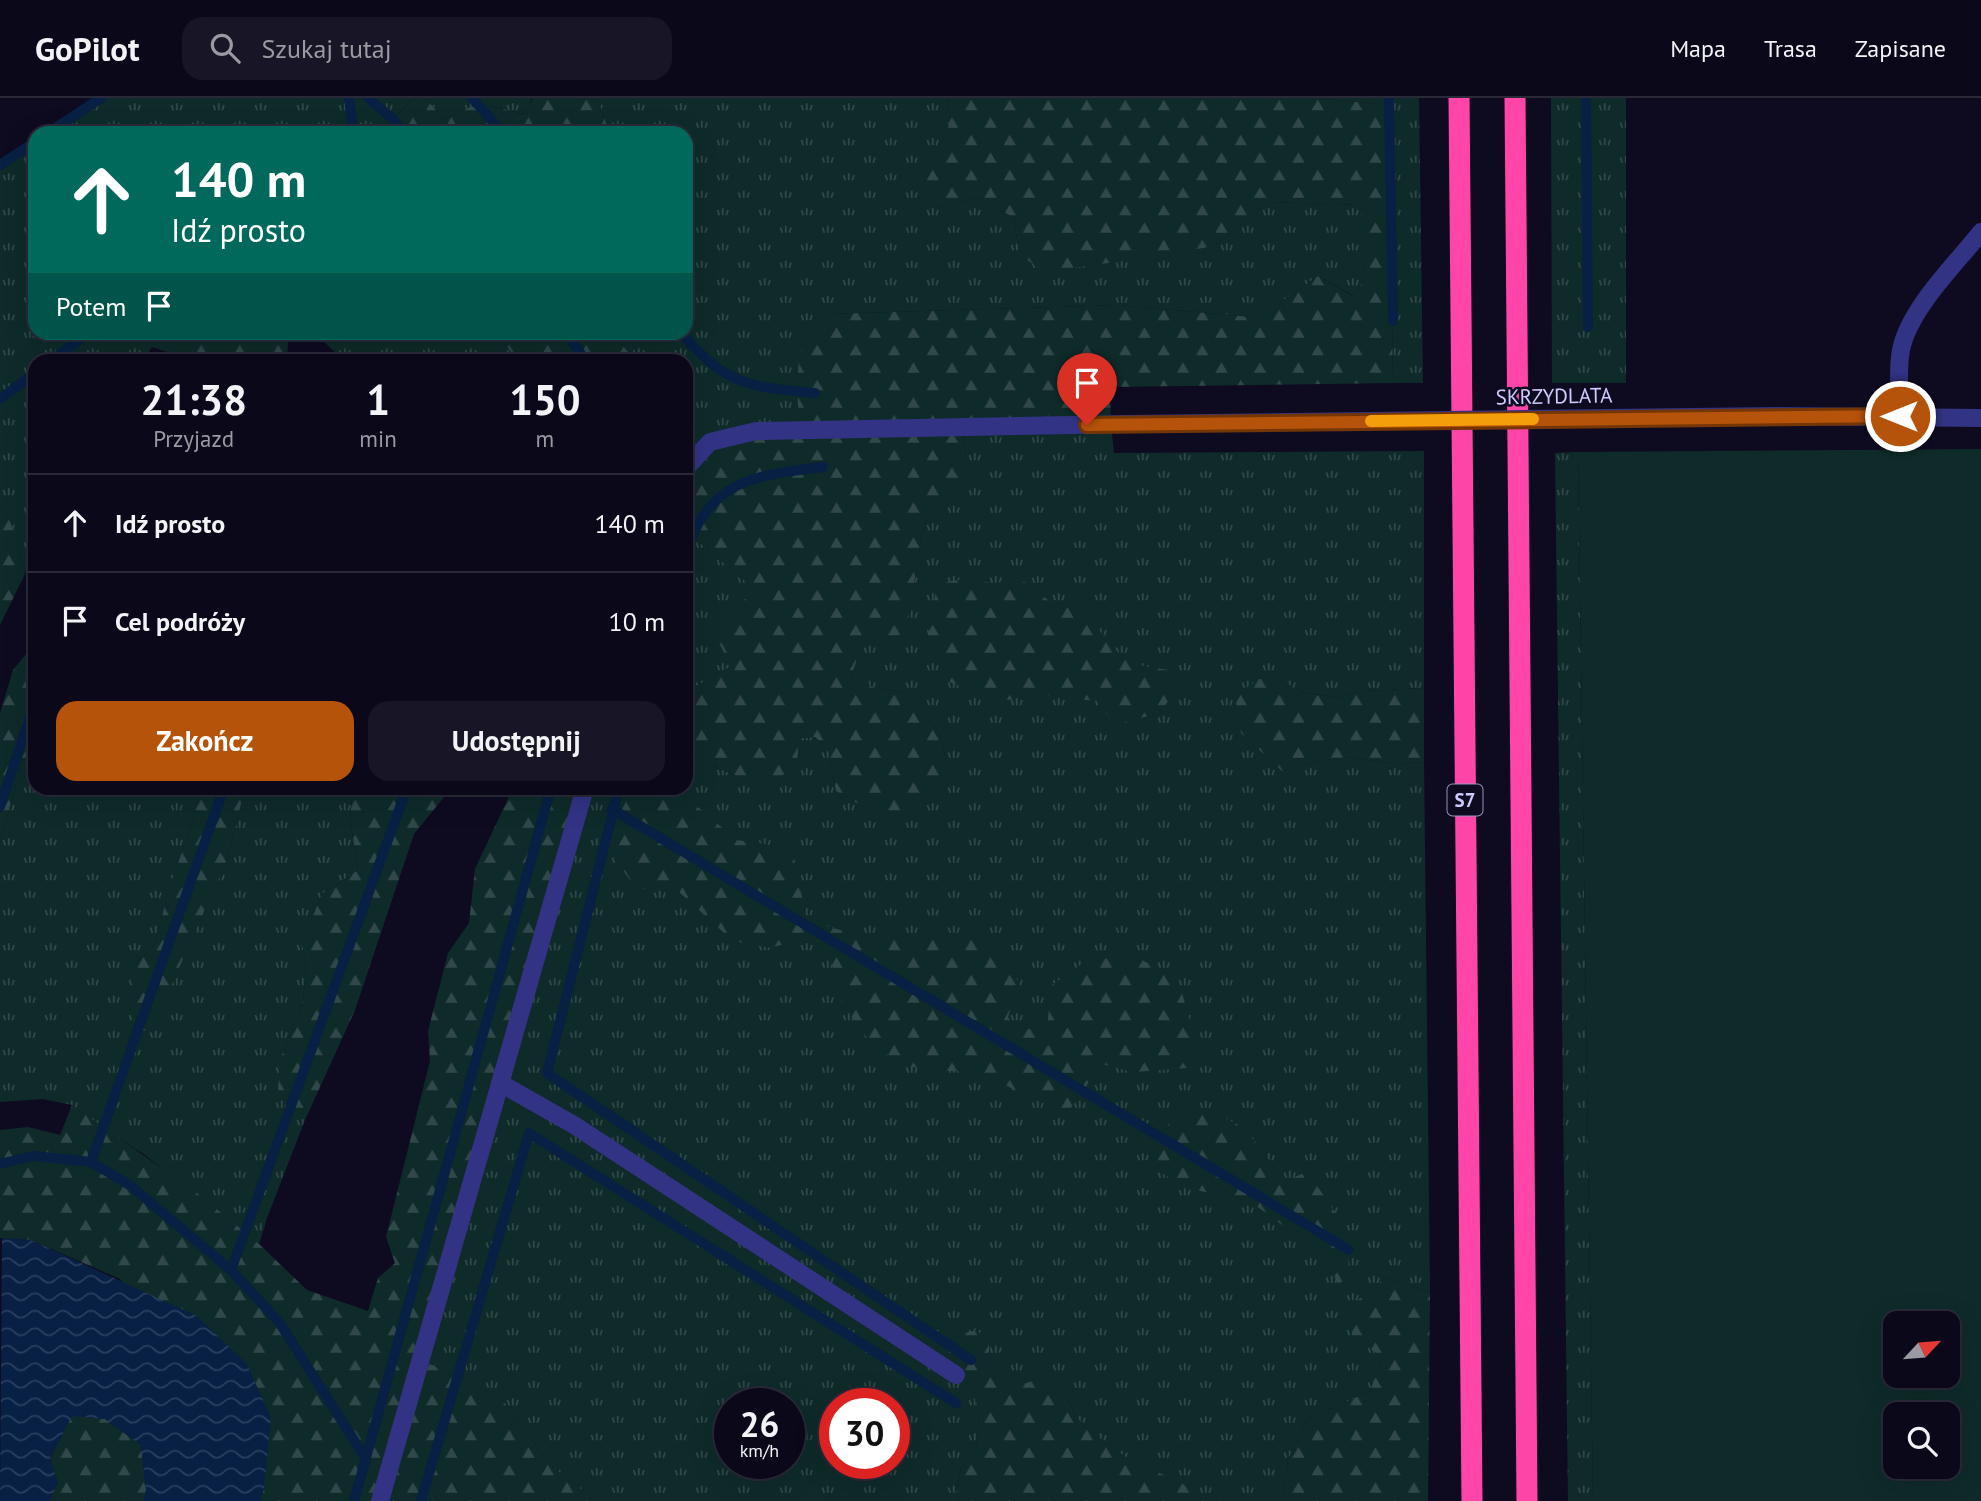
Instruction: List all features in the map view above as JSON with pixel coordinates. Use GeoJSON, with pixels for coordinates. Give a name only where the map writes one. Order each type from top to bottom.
{"type":"FeatureCollection","features":[{"type":"Feature","properties":{"kind":"highway","name":"S7"},"geometry":{"type":"LineString","coordinates":[[1459,98],[1472,1501]]}},
{"type":"Feature","properties":{"kind":"highway"},"geometry":{"type":"LineString","coordinates":[[1515,98],[1527,1501]]}},
{"type":"Feature","properties":{"kind":"street"},"geometry":{"type":"LineString","coordinates":[[1900,416],[1900,353],[1904,334],[1928,297],[1981,232]]}},
{"type":"Feature","properties":{"kind":"street","name":"SKRZYDLATA"},"geometry":{"type":"LineString","coordinates":[[693,460],[710,442],[756,431],[1777,416],[1981,418]]}},
{"type":"Feature","properties":{"kind":"street"},"geometry":{"type":"LineString","coordinates":[[380,1501],[583,795]]}},
{"type":"Feature","properties":{"kind":"street"},"geometry":{"type":"LineString","coordinates":[[500,1083],[574,1125],[956,1375]]}},
{"type":"Feature","properties":{"kind":"green space"},"geometry":{"type":"Polygon","coordinates":[[[101,98],[414,98],[388,126],[59,126],[101,98]]]}},
{"type":"Feature","properties":{"kind":"green space"},"geometry":{"type":"Polygon","coordinates":[[[414,98],[425,98],[445,120],[474,106],[524,114],[533,98],[597,98],[607,126],[388,126],[414,98]]]}},
{"type":"Feature","properties":{"kind":"green space"},"geometry":{"type":"Polygon","coordinates":[[[425,98],[532,98],[525,114],[474,106],[445,120],[425,98]]]}},
{"type":"Feature","properties":{"kind":"green space"},"geometry":{"type":"Polygon","coordinates":[[[597,98],[947,98],[949,123],[943,141],[912,174],[937,208],[978,197],[1014,218],[1019,253],[1214,246],[1268,202],[1362,205],[1365,278],[1354,296],[1318,276],[1289,297],[1253,317],[1119,305],[828,314],[797,392],[801,430],[710,442],[693,424],[693,354],[630,354],[618,340],[693,340],[693,126],[607,126],[597,98]]]}},
{"type":"Feature","properties":{"kind":"green space"},"geometry":{"type":"Polygon","coordinates":[[[947,98],[1320,98],[1389,105],[1393,383],[1110,387],[1111,425],[964,428],[966,466],[963,499],[930,510],[922,534],[906,634],[880,638],[861,647],[852,674],[872,687],[907,693],[938,731],[946,758],[943,789],[917,815],[886,820],[836,791],[828,749],[815,737],[799,738],[797,763],[776,781],[741,778],[693,757],[693,688],[731,666],[713,631],[755,589],[693,537],[693,424],[710,442],[800,430],[797,392],[799,354],[828,314],[1119,305],[1252,317],[1289,297],[1318,276],[1353,296],[1365,278],[1361,205],[1268,202],[1214,246],[1044,272],[1019,254],[1014,218],[978,197],[937,208],[920,196],[911,174],[942,141],[949,123],[947,98]]]}},
{"type":"Feature","properties":{"kind":"green space"},"geometry":{"type":"Polygon","coordinates":[[[1320,98],[1419,98],[1423,383],[1393,383],[1389,105],[1320,98]]]}},
{"type":"Feature","properties":{"kind":"green space"},"geometry":{"type":"Polygon","coordinates":[[[1551,98],[1626,98],[1626,383],[1552,383],[1551,98]]]}},
{"type":"Feature","properties":{"kind":"green space"},"geometry":{"type":"Polygon","coordinates":[[[28,147],[28,340],[182,340],[167,352],[152,347],[148,354],[28,354],[28,569],[25,574],[7,510],[0,504],[0,165],[28,147]]]}},
{"type":"Feature","properties":{"kind":"green space"},"geometry":{"type":"Polygon","coordinates":[[[181,340],[274,340],[286,354],[166,354],[181,340]]]}},
{"type":"Feature","properties":{"kind":"green space"},"geometry":{"type":"Polygon","coordinates":[[[275,340],[288,340],[287,354],[275,340]]]}},
{"type":"Feature","properties":{"kind":"green space"},"geometry":{"type":"Polygon","coordinates":[[[322,340],[501,340],[513,354],[419,353],[337,354],[322,340]]]}},
{"type":"Feature","properties":{"kind":"green space"},"geometry":{"type":"Polygon","coordinates":[[[501,340],[618,340],[630,354],[513,354],[501,340]]]}},
{"type":"Feature","properties":{"kind":"green space"},"geometry":{"type":"Polygon","coordinates":[[[1111,425],[1114,453],[1424,451],[1424,688],[1365,691],[1338,697],[1305,693],[1279,680],[1282,771],[1316,761],[1348,757],[1394,764],[1424,762],[1430,1292],[1386,1277],[1348,1309],[1354,1335],[1382,1358],[1370,1391],[1306,1420],[1288,1460],[1282,1501],[1218,1501],[1126,1458],[1082,1425],[1071,1406],[1001,1381],[989,1368],[989,1343],[972,1384],[979,1418],[976,1452],[961,1468],[957,1489],[959,1501],[596,1501],[550,1465],[501,1398],[420,1360],[583,795],[693,795],[693,757],[741,778],[799,738],[815,737],[828,748],[836,791],[886,820],[946,758],[938,731],[907,693],[872,687],[852,675],[860,647],[880,638],[906,633],[922,534],[930,510],[966,466],[964,428],[1111,425]]]}},
{"type":"Feature","properties":{"kind":"green space"},"geometry":{"type":"Polygon","coordinates":[[[1981,449],[1981,1501],[1593,1501],[1578,452],[1981,449]]]}},
{"type":"Feature","properties":{"kind":"green space"},"geometry":{"type":"Polygon","coordinates":[[[1578,452],[1593,1501],[1568,1501],[1555,453],[1578,452]]]}},
{"type":"Feature","properties":{"kind":"green space"},"geometry":{"type":"Polygon","coordinates":[[[0,504],[7,509],[25,574],[0,625],[0,504]]]}},
{"type":"Feature","properties":{"kind":"green space"},"geometry":{"type":"Polygon","coordinates":[[[693,537],[755,589],[732,666],[693,688],[693,537]]]}},
{"type":"Feature","properties":{"kind":"green space"},"geometry":{"type":"Polygon","coordinates":[[[958,580],[993,583],[1022,580],[1053,604],[1083,604],[1110,647],[1139,665],[1168,670],[1177,690],[1159,713],[1115,725],[1097,701],[1048,696],[1029,688],[1010,700],[986,697],[950,682],[927,642],[937,584],[958,580]]]}},
{"type":"Feature","properties":{"kind":"green space"},"geometry":{"type":"Polygon","coordinates":[[[28,652],[28,750],[21,765],[0,843],[0,713],[13,670],[28,652]]]}},
{"type":"Feature","properties":{"kind":"green space"},"geometry":{"type":"Polygon","coordinates":[[[1259,679],[1279,680],[1305,693],[1338,697],[1365,691],[1424,688],[1424,762],[1394,764],[1348,757],[1316,761],[1282,771],[1241,733],[1236,702],[1243,690],[1259,679]]]}},
{"type":"Feature","properties":{"kind":"green space"},"geometry":{"type":"Polygon","coordinates":[[[28,750],[28,795],[199,795],[167,895],[156,943],[134,965],[205,908],[227,860],[243,795],[352,795],[350,819],[358,870],[322,894],[302,942],[306,969],[303,1001],[281,1057],[289,1110],[305,1120],[259,1244],[145,1155],[72,1105],[43,1099],[0,1102],[0,843],[21,765],[28,750]]]}},
{"type":"Feature","properties":{"kind":"green space"},"geometry":{"type":"Polygon","coordinates":[[[199,795],[243,795],[227,860],[151,1031],[138,1030],[132,1014],[134,965],[156,943],[167,895],[199,795]]]}},
{"type":"Feature","properties":{"kind":"green space"},"geometry":{"type":"Polygon","coordinates":[[[352,795],[446,795],[414,834],[355,1010],[305,1120],[289,1111],[278,1089],[281,1057],[303,1001],[306,969],[302,942],[322,894],[358,870],[350,819],[352,795]]]}},
{"type":"Feature","properties":{"kind":"green space"},"geometry":{"type":"Polygon","coordinates":[[[510,795],[583,795],[421,1360],[501,1398],[550,1465],[596,1501],[260,1501],[264,1488],[120,1279],[31,1240],[0,1238],[0,1130],[28,1127],[60,1135],[72,1105],[197,1193],[259,1244],[307,1290],[368,1311],[378,1278],[395,1263],[386,1237],[430,1061],[428,1031],[448,953],[469,923],[475,869],[510,795]]]}},
{"type":"Feature","properties":{"kind":"green space"},"geometry":{"type":"Polygon","coordinates":[[[630,795],[680,795],[736,840],[765,844],[793,853],[807,921],[851,933],[899,936],[946,933],[985,936],[1019,982],[1008,1017],[1017,1031],[1047,1026],[1052,985],[1090,958],[1140,959],[1178,979],[1196,1042],[1187,1068],[1133,1072],[1098,1063],[1082,1095],[1067,1112],[1026,1096],[981,1072],[920,1070],[875,1049],[842,1003],[827,946],[809,937],[770,948],[733,941],[678,891],[636,888],[613,857],[612,827],[630,795]]]}},
{"type":"Feature","properties":{"kind":"green space"},"geometry":{"type":"Polygon","coordinates":[[[1207,1108],[1244,1128],[1286,1181],[1306,1172],[1333,1209],[1344,1232],[1349,1278],[1338,1284],[1325,1257],[1251,1202],[1187,1188],[1160,1172],[1151,1153],[1174,1115],[1207,1108]]]}},
{"type":"Feature","properties":{"kind":"green space"},"geometry":{"type":"Polygon","coordinates":[[[1386,1277],[1430,1292],[1428,1501],[1282,1501],[1288,1460],[1306,1420],[1370,1391],[1382,1358],[1353,1335],[1347,1309],[1386,1277]]]}},
{"type":"Feature","properties":{"kind":"green space"},"geometry":{"type":"Polygon","coordinates":[[[977,1330],[989,1343],[989,1368],[1006,1383],[1017,1385],[1039,1379],[1071,1406],[1082,1425],[1126,1457],[1218,1501],[959,1501],[957,1490],[961,1468],[976,1451],[979,1418],[972,1385],[956,1375],[956,1350],[960,1334],[977,1330]]]}},
{"type":"Feature","properties":{"kind":"green space"},"geometry":{"type":"Polygon","coordinates":[[[72,1415],[105,1419],[141,1445],[146,1490],[144,1501],[49,1501],[58,1483],[50,1459],[72,1415]]]}},
{"type":"Feature","properties":{"kind":"water"},"geometry":{"type":"Polygon","coordinates":[[[2,1238],[31,1240],[197,1316],[246,1363],[271,1417],[264,1488],[260,1501],[144,1501],[146,1490],[141,1445],[105,1419],[72,1416],[50,1458],[58,1483],[49,1501],[0,1501],[2,1238]]]}},
{"type":"Feature","properties":{"kind":"waterway"},"geometry":{"type":"LineString","coordinates":[[59,126],[101,98]]}},
{"type":"Feature","properties":{"kind":"waterway"},"geometry":{"type":"LineString","coordinates":[[349,98],[351,126]]}},
{"type":"Feature","properties":{"kind":"waterway"},"geometry":{"type":"LineString","coordinates":[[368,98],[398,126]]}},
{"type":"Feature","properties":{"kind":"waterway"},"geometry":{"type":"LineString","coordinates":[[472,98],[497,126]]}},
{"type":"Feature","properties":{"kind":"waterway"},"geometry":{"type":"LineString","coordinates":[[1389,98],[1393,321]]}},
{"type":"Feature","properties":{"kind":"waterway"},"geometry":{"type":"LineString","coordinates":[[1586,98],[1588,327]]}},
{"type":"Feature","properties":{"kind":"waterway"},"geometry":{"type":"LineString","coordinates":[[0,165],[28,147]]}},
{"type":"Feature","properties":{"kind":"waterway"},"geometry":{"type":"LineString","coordinates":[[60,354],[79,340]]}},
{"type":"Feature","properties":{"kind":"waterway"},"geometry":{"type":"LineString","coordinates":[[571,340],[581,354]]}},
{"type":"Feature","properties":{"kind":"waterway"},"geometry":{"type":"LineString","coordinates":[[688,340],[711,363],[740,380],[772,388],[815,393]]}},
{"type":"Feature","properties":{"kind":"waterway"},"geometry":{"type":"LineString","coordinates":[[0,399],[28,378]]}},
{"type":"Feature","properties":{"kind":"waterway"},"geometry":{"type":"LineString","coordinates":[[693,535],[707,510],[721,496],[737,486],[776,474],[823,467]]}},
{"type":"Feature","properties":{"kind":"waterway"},"geometry":{"type":"LineString","coordinates":[[0,807],[28,722]]}},
{"type":"Feature","properties":{"kind":"waterway"},"geometry":{"type":"LineString","coordinates":[[91,1162],[222,795]]}},
{"type":"Feature","properties":{"kind":"waterway"},"geometry":{"type":"LineString","coordinates":[[231,1270],[404,795]]}},
{"type":"Feature","properties":{"kind":"waterway"},"geometry":{"type":"LineString","coordinates":[[354,1501],[549,795]]}},
{"type":"Feature","properties":{"kind":"waterway"},"geometry":{"type":"LineString","coordinates":[[617,795],[547,1073],[971,1360]]}},
{"type":"Feature","properties":{"kind":"waterway"},"geometry":{"type":"LineString","coordinates":[[612,809],[1349,1250]]}},
{"type":"Feature","properties":{"kind":"waterway"},"geometry":{"type":"LineString","coordinates":[[421,1501],[529,1133],[956,1403]]}},
{"type":"Feature","properties":{"kind":"waterway"},"geometry":{"type":"LineString","coordinates":[[0,1164],[34,1156],[91,1162],[131,1186],[231,1270],[279,1322],[366,1459]]}},
{"type":"Feature","properties":{"kind":"slow traffic"},"geometry":{"type":"LineString","coordinates":[[1371,421],[1533,419]]}},
{"type":"Feature","properties":{"kind":"route"},"geometry":{"type":"LineString","coordinates":[[1087,425],[1900,416]]}}]}
